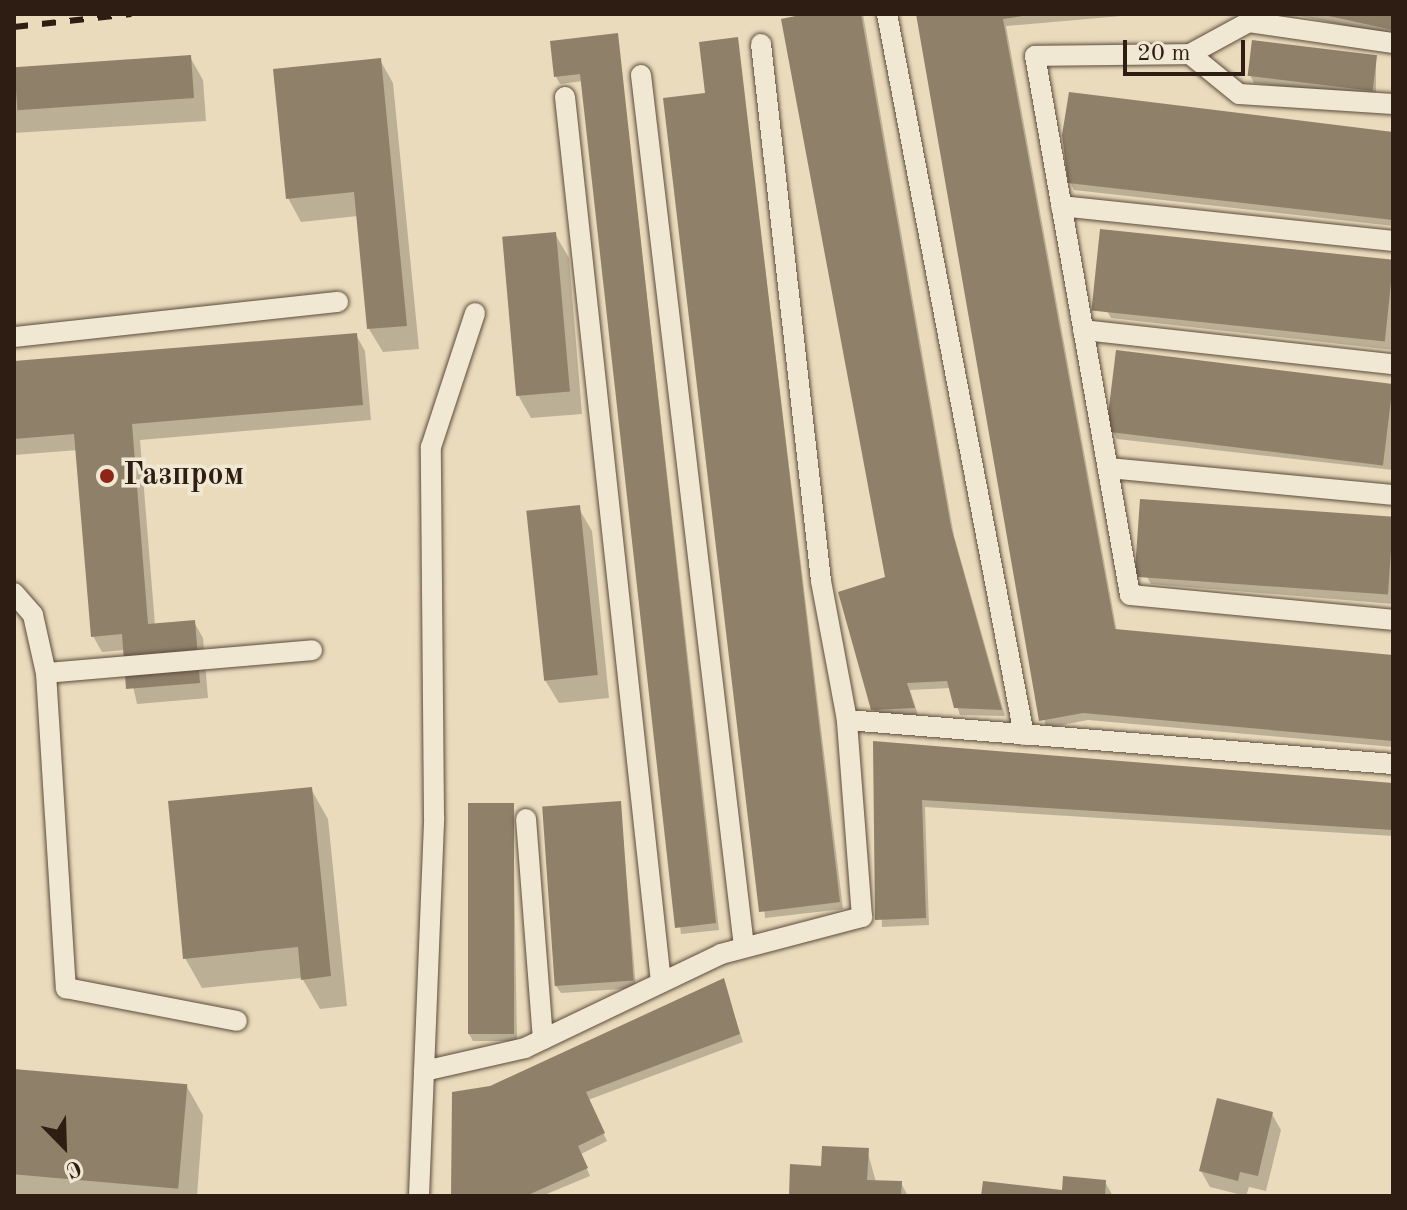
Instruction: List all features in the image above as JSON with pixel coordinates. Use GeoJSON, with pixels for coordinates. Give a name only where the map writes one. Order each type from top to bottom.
{"type":"FeatureCollection","features":[{"type":"Feature","properties":{"kind":"lane"},"geometry":{"type":"LineString","coordinates":[[887,14],[1024,735]]}},
{"type":"Feature","properties":{"kind":"lane"},"geometry":{"type":"LineString","coordinates":[[1393,43],[1249,22],[1190,54],[1035,56],[1130,595],[1393,620]]}},
{"type":"Feature","properties":{"kind":"lane"},"geometry":{"type":"LineString","coordinates":[[424,1071],[543,1039],[661,982],[744,947],[862,917],[847,720],[821,581],[761,44]]}},
{"type":"Feature","properties":{"kind":"lane"},"geometry":{"type":"LineString","coordinates":[[1190,54],[1239,94],[1380,109],[1393,104]]}},
{"type":"Feature","properties":{"kind":"lane"},"geometry":{"type":"LineString","coordinates":[[641,75],[744,947]]}},
{"type":"Feature","properties":{"kind":"lane"},"geometry":{"type":"LineString","coordinates":[[565,97],[661,982]]}},
{"type":"Feature","properties":{"kind":"lane"},"geometry":{"type":"LineString","coordinates":[[1061,206],[1393,241]]}},
{"type":"Feature","properties":{"kind":"lane"},"geometry":{"type":"LineString","coordinates":[[14,337],[338,302]]}},
{"type":"Feature","properties":{"kind":"lane"},"geometry":{"type":"LineString","coordinates":[[419,1196],[434,817],[431,447],[475,313]]}},
{"type":"Feature","properties":{"kind":"lane"},"geometry":{"type":"LineString","coordinates":[[1083,330],[1393,364]]}},
{"type":"Feature","properties":{"kind":"lane"},"geometry":{"type":"LineString","coordinates":[[1108,468],[1393,495]]}},
{"type":"Feature","properties":{"kind":"lane"},"geometry":{"type":"LineString","coordinates":[[14,593],[33,615],[46,673],[66,988],[237,1021]]}},
{"type":"Feature","properties":{"kind":"lane"},"geometry":{"type":"LineString","coordinates":[[46,673],[312,650]]}},
{"type":"Feature","properties":{"kind":"lane"},"geometry":{"type":"LineString","coordinates":[[847,720],[1393,764]]}},
{"type":"Feature","properties":{"kind":"lane"},"geometry":{"type":"LineString","coordinates":[[526,819],[543,1039]]}},
{"type":"Feature","properties":{"kind":"building"},"geometry":{"type":"Polygon","coordinates":[[[805,14],[861,14],[951,527],[1002,710],[954,708],[947,681],[907,683],[915,708],[871,710],[838,592],[885,577],[781,19],[805,14]]]}},
{"type":"Feature","properties":{"kind":"building"},"geometry":{"type":"Polygon","coordinates":[[[916,14],[1036,14],[1003,19],[1115,629],[1393,655],[1393,741],[1083,713],[1039,721],[916,14]]]}},
{"type":"Feature","properties":{"kind":"building"},"geometry":{"type":"Polygon","coordinates":[[[1324,14],[1393,14],[1393,30],[1324,15],[1324,14]]]}},
{"type":"Feature","properties":{"kind":"building"},"geometry":{"type":"Polygon","coordinates":[[[618,33],[716,923],[675,928],[580,74],[554,77],[550,41],[618,33]]]}},
{"type":"Feature","properties":{"kind":"building"},"geometry":{"type":"Polygon","coordinates":[[[738,37],[840,902],[759,912],[663,98],[705,93],[699,42],[738,37]]]}},
{"type":"Feature","properties":{"kind":"building"},"geometry":{"type":"Polygon","coordinates":[[[1252,40],[1377,55],[1373,91],[1248,76],[1252,40]]]}},
{"type":"Feature","properties":{"kind":"building"},"geometry":{"type":"Polygon","coordinates":[[[191,55],[194,98],[17,110],[14,67],[191,55]]]}},
{"type":"Feature","properties":{"kind":"building"},"geometry":{"type":"Polygon","coordinates":[[[381,58],[407,326],[367,329],[354,192],[286,199],[273,69],[381,58]]]}},
{"type":"Feature","properties":{"kind":"building"},"geometry":{"type":"Polygon","coordinates":[[[1069,92],[1393,132],[1393,220],[1068,183],[1062,135],[1069,92]]]}},
{"type":"Feature","properties":{"kind":"building"},"geometry":{"type":"Polygon","coordinates":[[[1100,229],[1393,260],[1385,341],[1091,311],[1100,229]]]}},
{"type":"Feature","properties":{"kind":"building"},"geometry":{"type":"Polygon","coordinates":[[[556,232],[570,391],[516,396],[502,237],[556,232]]]}},
{"type":"Feature","properties":{"kind":"building","name":"Газпром"},"geometry":{"type":"Polygon","coordinates":[[[357,333],[363,405],[132,424],[148,624],[195,620],[200,683],[126,689],[122,634],[91,637],[74,434],[14,439],[14,361],[357,333]]]}},
{"type":"Feature","properties":{"kind":"building"},"geometry":{"type":"Polygon","coordinates":[[[1116,350],[1393,384],[1383,465],[1106,431],[1116,350]]]}},
{"type":"Feature","properties":{"kind":"building"},"geometry":{"type":"Polygon","coordinates":[[[1140,499],[1393,517],[1388,595],[1135,577],[1140,499]]]}},
{"type":"Feature","properties":{"kind":"building"},"geometry":{"type":"Polygon","coordinates":[[[580,505],[598,675],[544,681],[526,511],[580,505]]]}},
{"type":"Feature","properties":{"kind":"building"},"geometry":{"type":"Polygon","coordinates":[[[873,741],[1393,783],[1393,830],[922,800],[926,918],[875,920],[873,741]]]}},
{"type":"Feature","properties":{"kind":"building"},"geometry":{"type":"Polygon","coordinates":[[[312,787],[331,976],[301,980],[298,947],[183,959],[168,801],[312,787]]]}},
{"type":"Feature","properties":{"kind":"building"},"geometry":{"type":"Polygon","coordinates":[[[621,801],[634,981],[555,986],[542,807],[621,801]]]}},
{"type":"Feature","properties":{"kind":"building"},"geometry":{"type":"Polygon","coordinates":[[[468,803],[514,803],[514,1034],[468,1034],[468,803]]]}},
{"type":"Feature","properties":{"kind":"building"},"geometry":{"type":"Polygon","coordinates":[[[724,978],[740,1034],[586,1092],[605,1133],[578,1146],[588,1168],[526,1196],[451,1196],[452,1092],[490,1086],[724,978]]]}},
{"type":"Feature","properties":{"kind":"building"},"geometry":{"type":"Polygon","coordinates":[[[14,1069],[187,1084],[178,1189],[14,1174],[14,1069]]]}},
{"type":"Feature","properties":{"kind":"building"},"geometry":{"type":"Polygon","coordinates":[[[1217,1098],[1273,1112],[1258,1176],[1240,1172],[1238,1181],[1199,1171],[1217,1098]]]}},
{"type":"Feature","properties":{"kind":"building"},"geometry":{"type":"Polygon","coordinates":[[[822,1146],[869,1148],[867,1180],[902,1181],[901,1196],[789,1196],[790,1164],[821,1166],[822,1146]]]}},
{"type":"Feature","properties":{"kind":"building"},"geometry":{"type":"Polygon","coordinates":[[[1063,1176],[1106,1180],[1105,1196],[981,1196],[983,1181],[1062,1190],[1063,1176]]]}},
{"type":"Feature","properties":{"kind":"railway"},"geometry":{"type":"LineString","coordinates":[[14,27],[131,14]]}},
{"type":"Feature","properties":{"kind":"place","name":"Газпром"},"geometry":{"type":"Point","coordinates":[107,476]}}]}
